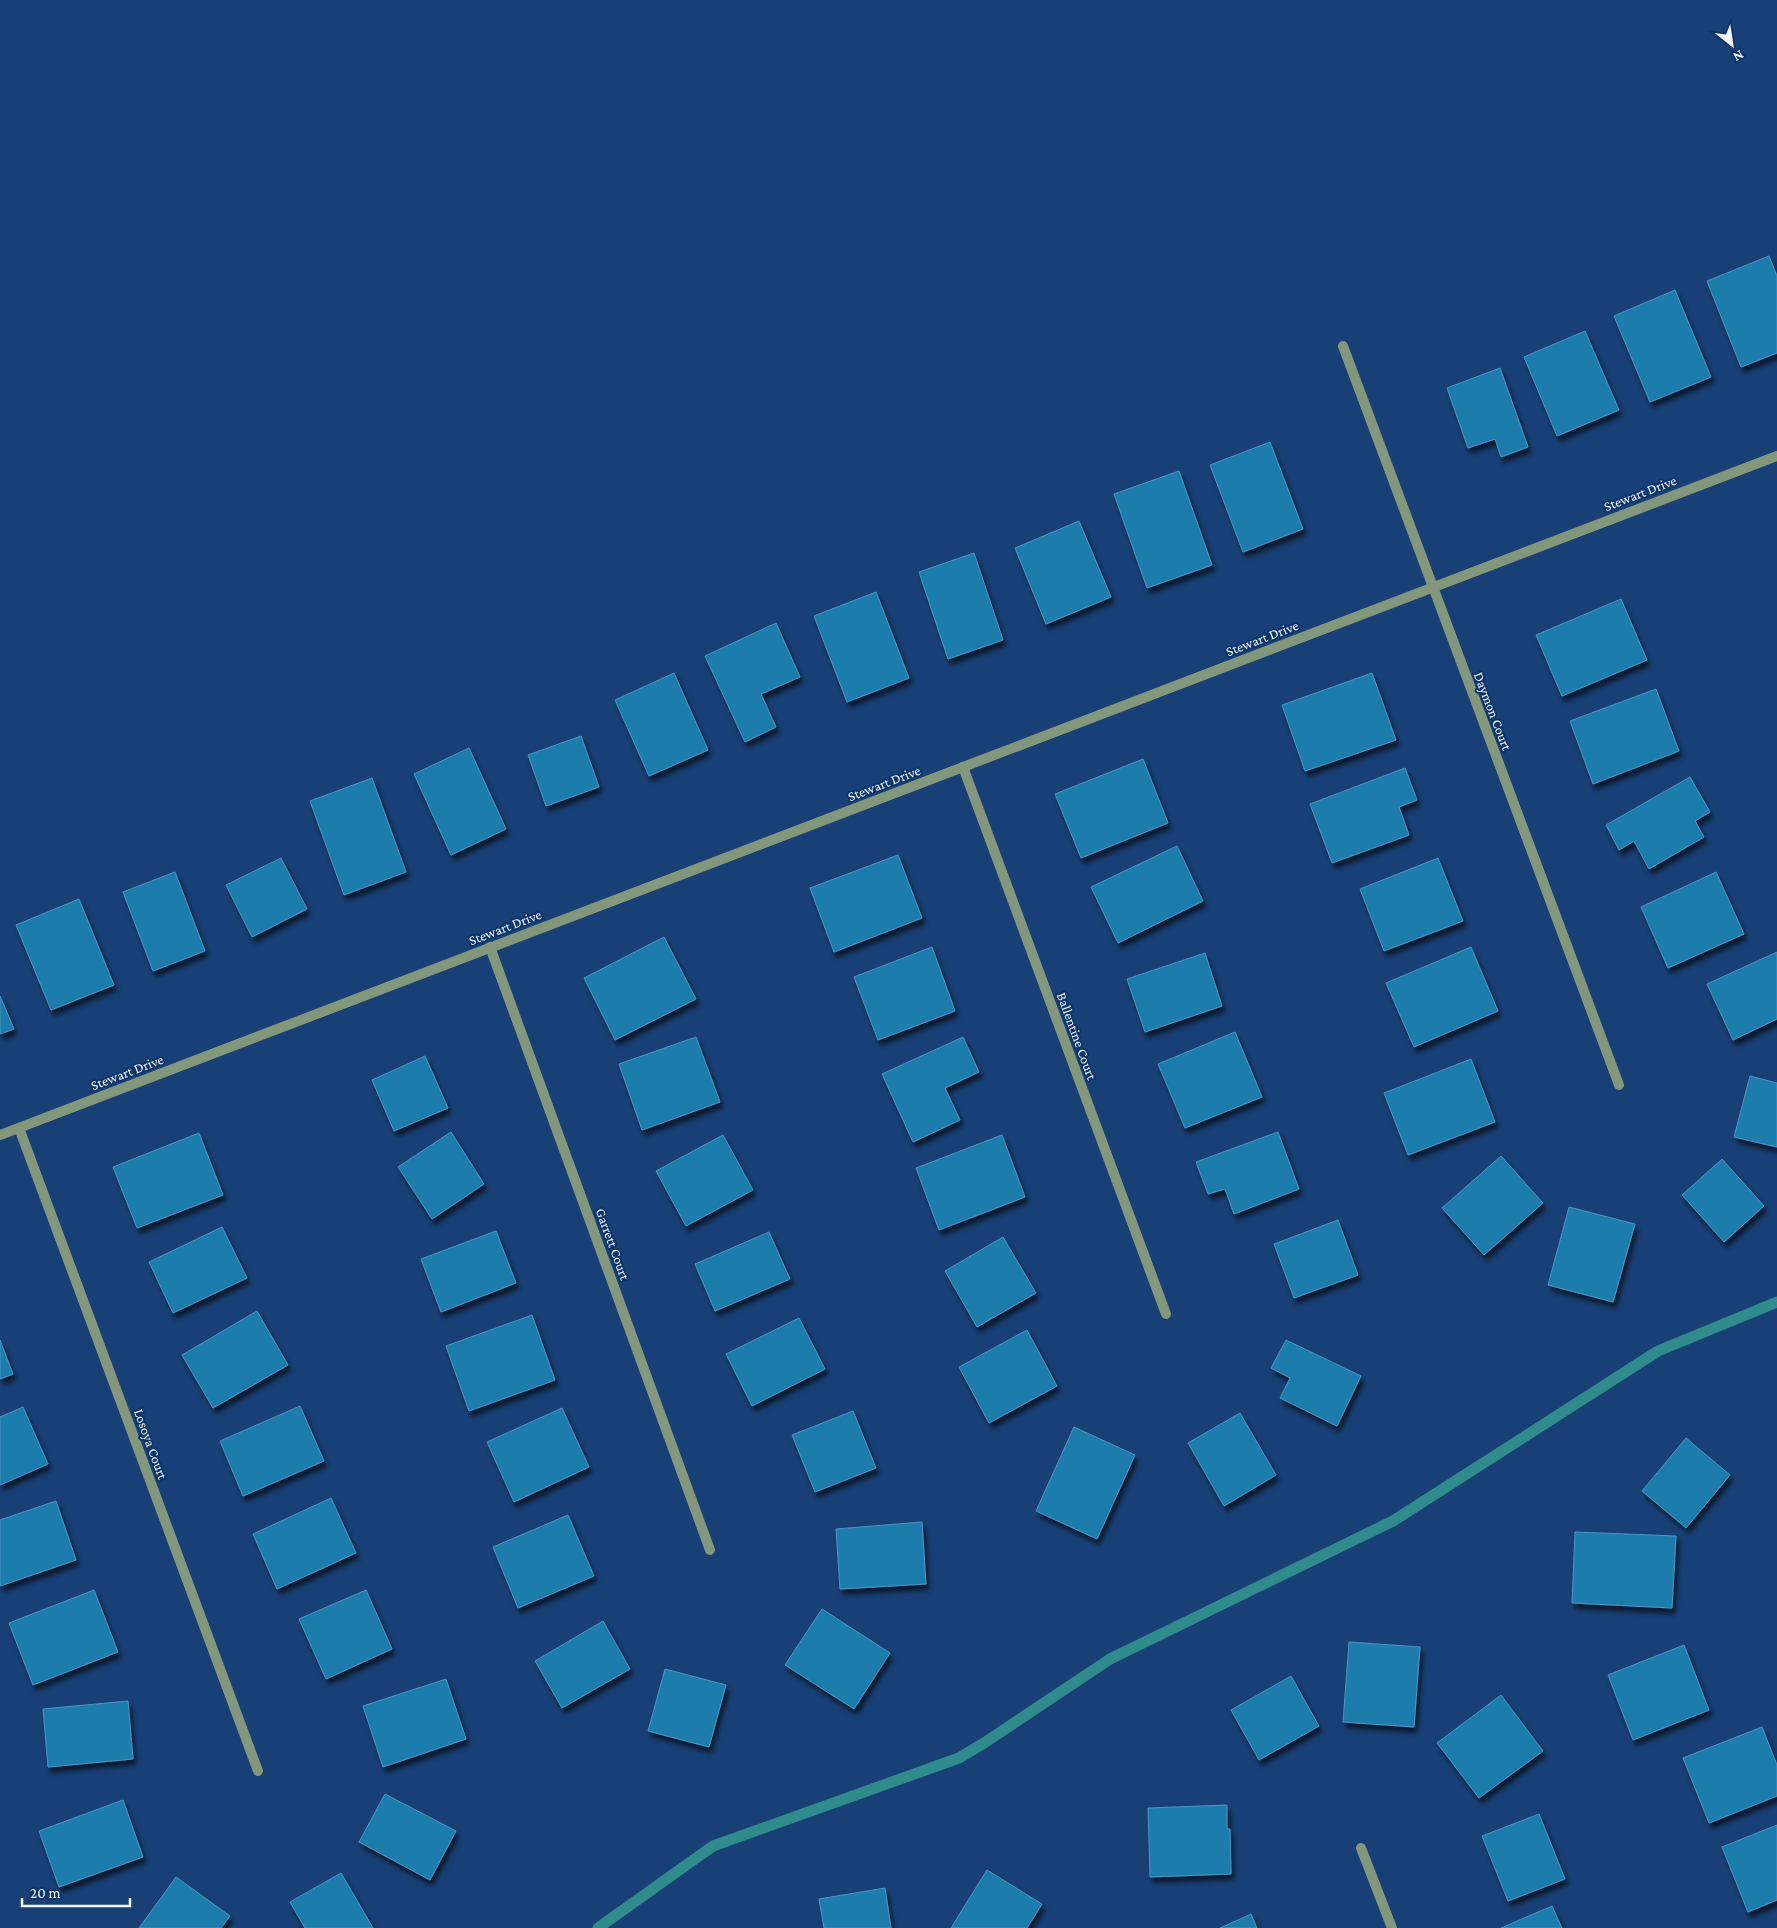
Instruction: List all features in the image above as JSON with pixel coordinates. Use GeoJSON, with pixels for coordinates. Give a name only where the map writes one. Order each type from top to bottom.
{"type":"FeatureCollection","features":[{"type":"Feature","properties":{"kind":"street","name":"Daymon Court"},"geometry":{"type":"LineString","coordinates":[[1343,346],[1619,1085]]}},
{"type":"Feature","properties":{"kind":"street","name":"Stewart Drive"},"geometry":{"type":"LineString","coordinates":[[0,1135],[1777,456]]}},
{"type":"Feature","properties":{"kind":"street","name":"Ballentine Court"},"geometry":{"type":"LineString","coordinates":[[963,767],[1166,1314]]}},
{"type":"Feature","properties":{"kind":"street","name":"Garrett Court"},"geometry":{"type":"LineString","coordinates":[[490,947],[710,1550]]}},
{"type":"Feature","properties":{"kind":"street","name":"Losoya Court"},"geometry":{"type":"LineString","coordinates":[[19,1128],[258,1771]]}},
{"type":"Feature","properties":{"kind":"street"},"geometry":{"type":"LineString","coordinates":[[1361,1848],[1392,1928]]}},
{"type":"Feature","properties":{"kind":"building"},"geometry":{"type":"Polygon","coordinates":[[[1769,256],[1777,276],[1777,353],[1741,367],[1707,281],[1769,256]]]}},
{"type":"Feature","properties":{"kind":"building"},"geometry":{"type":"Polygon","coordinates":[[[1675,290],[1711,377],[1650,402],[1614,316],[1675,290]]]}},
{"type":"Feature","properties":{"kind":"building"},"geometry":{"type":"Polygon","coordinates":[[[1585,331],[1619,410],[1557,436],[1524,357],[1585,331]]]}},
{"type":"Feature","properties":{"kind":"building"},"geometry":{"type":"Polygon","coordinates":[[[1500,368],[1528,447],[1501,457],[1495,439],[1468,448],[1447,388],[1500,368]]]}},
{"type":"Feature","properties":{"kind":"building"},"geometry":{"type":"Polygon","coordinates":[[[1270,442],[1303,529],[1243,552],[1210,465],[1270,442]]]}},
{"type":"Feature","properties":{"kind":"building"},"geometry":{"type":"Polygon","coordinates":[[[1179,471],[1212,565],[1147,588],[1114,494],[1179,471]]]}},
{"type":"Feature","properties":{"kind":"building"},"geometry":{"type":"Polygon","coordinates":[[[1079,521],[1111,597],[1046,624],[1015,548],[1079,521]]]}},
{"type":"Feature","properties":{"kind":"building"},"geometry":{"type":"Polygon","coordinates":[[[974,553],[1003,640],[948,659],[919,572],[974,553]]]}},
{"type":"Feature","properties":{"kind":"building"},"geometry":{"type":"Polygon","coordinates":[[[876,592],[909,678],[847,702],[814,616],[876,592]]]}},
{"type":"Feature","properties":{"kind":"building"},"geometry":{"type":"Polygon","coordinates":[[[1621,599],[1647,660],[1562,696],[1536,635],[1621,599]]]}},
{"type":"Feature","properties":{"kind":"building"},"geometry":{"type":"Polygon","coordinates":[[[776,623],[800,677],[761,694],[776,727],[745,742],[705,656],[776,623]]]}},
{"type":"Feature","properties":{"kind":"building"},"geometry":{"type":"Polygon","coordinates":[[[674,673],[708,750],[649,776],[615,700],[674,673]]]}},
{"type":"Feature","properties":{"kind":"building"},"geometry":{"type":"Polygon","coordinates":[[[1372,673],[1396,740],[1305,771],[1282,705],[1372,673]]]}},
{"type":"Feature","properties":{"kind":"building"},"geometry":{"type":"Polygon","coordinates":[[[1656,689],[1679,751],[1593,784],[1570,721],[1656,689]]]}},
{"type":"Feature","properties":{"kind":"building"},"geometry":{"type":"Polygon","coordinates":[[[581,736],[599,787],[546,806],[528,755],[581,736]]]}},
{"type":"Feature","properties":{"kind":"building"},"geometry":{"type":"Polygon","coordinates":[[[469,748],[506,829],[451,855],[414,774],[469,748]]]}},
{"type":"Feature","properties":{"kind":"building"},"geometry":{"type":"Polygon","coordinates":[[[1143,759],[1168,823],[1081,858],[1055,794],[1143,759]]]}},
{"type":"Feature","properties":{"kind":"building"},"geometry":{"type":"Polygon","coordinates":[[[1405,768],[1417,800],[1399,807],[1409,835],[1332,863],[1310,804],[1405,768]]]}},
{"type":"Feature","properties":{"kind":"building"},"geometry":{"type":"Polygon","coordinates":[[[1690,777],[1710,812],[1695,821],[1704,837],[1649,869],[1634,841],[1619,850],[1606,825],[1690,777]]]}},
{"type":"Feature","properties":{"kind":"building"},"geometry":{"type":"Polygon","coordinates":[[[372,778],[406,872],[344,895],[310,801],[372,778]]]}},
{"type":"Feature","properties":{"kind":"building"},"geometry":{"type":"Polygon","coordinates":[[[1177,846],[1203,901],[1118,943],[1091,887],[1177,846]]]}},
{"type":"Feature","properties":{"kind":"building"},"geometry":{"type":"Polygon","coordinates":[[[898,855],[922,918],[834,952],[810,888],[898,855]]]}},
{"type":"Feature","properties":{"kind":"building"},"geometry":{"type":"Polygon","coordinates":[[[281,858],[307,909],[252,937],[226,885],[281,858]]]}},
{"type":"Feature","properties":{"kind":"building"},"geometry":{"type":"Polygon","coordinates":[[[1438,858],[1463,921],[1384,951],[1360,889],[1438,858]]]}},
{"type":"Feature","properties":{"kind":"building"},"geometry":{"type":"Polygon","coordinates":[[[175,872],[205,951],[153,971],[123,892],[175,872]]]}},
{"type":"Feature","properties":{"kind":"building"},"geometry":{"type":"Polygon","coordinates":[[[1716,872],[1744,934],[1668,968],[1641,907],[1716,872]]]}},
{"type":"Feature","properties":{"kind":"building"},"geometry":{"type":"Polygon","coordinates":[[[79,899],[114,985],[51,1010],[16,925],[79,899]]]}},
{"type":"Feature","properties":{"kind":"building"},"geometry":{"type":"Polygon","coordinates":[[[664,937],[696,999],[615,1040],[584,978],[664,937]]]}},
{"type":"Feature","properties":{"kind":"building"},"geometry":{"type":"Polygon","coordinates":[[[932,947],[955,1011],[878,1040],[854,977],[932,947]]]}},
{"type":"Feature","properties":{"kind":"building"},"geometry":{"type":"Polygon","coordinates":[[[1471,947],[1498,1011],[1414,1047],[1386,983],[1471,947]]]}},
{"type":"Feature","properties":{"kind":"building"},"geometry":{"type":"Polygon","coordinates":[[[1777,952],[1777,1019],[1733,1040],[1707,984],[1777,952]]]}},
{"type":"Feature","properties":{"kind":"building"},"geometry":{"type":"Polygon","coordinates":[[[1205,953],[1222,1006],[1145,1032],[1127,979],[1205,953]]]}},
{"type":"Feature","properties":{"kind":"building"},"geometry":{"type":"Polygon","coordinates":[[[0,996],[14,1029],[0,1034],[0,996]]]}},
{"type":"Feature","properties":{"kind":"building"},"geometry":{"type":"Polygon","coordinates":[[[1235,1032],[1262,1097],[1185,1128],[1158,1064],[1235,1032]]]}},
{"type":"Feature","properties":{"kind":"building"},"geometry":{"type":"Polygon","coordinates":[[[696,1037],[720,1102],[642,1130],[619,1064],[696,1037]]]}},
{"type":"Feature","properties":{"kind":"building"},"geometry":{"type":"Polygon","coordinates":[[[963,1037],[979,1072],[945,1088],[960,1120],[913,1142],[882,1074],[963,1037]]]}},
{"type":"Feature","properties":{"kind":"building"},"geometry":{"type":"Polygon","coordinates":[[[425,1056],[448,1108],[394,1131],[372,1080],[425,1056]]]}},
{"type":"Feature","properties":{"kind":"building"},"geometry":{"type":"Polygon","coordinates":[[[1471,1059],[1495,1122],[1408,1155],[1384,1093],[1471,1059]]]}},
{"type":"Feature","properties":{"kind":"building"},"geometry":{"type":"Polygon","coordinates":[[[1750,1076],[1777,1083],[1777,1147],[1734,1137],[1750,1076]]]}},
{"type":"Feature","properties":{"kind":"building"},"geometry":{"type":"Polygon","coordinates":[[[451,1132],[484,1184],[432,1219],[398,1167],[451,1132]]]}},
{"type":"Feature","properties":{"kind":"building"},"geometry":{"type":"Polygon","coordinates":[[[1278,1132],[1299,1189],[1234,1214],[1225,1189],[1208,1194],[1196,1162],[1278,1132]]]}},
{"type":"Feature","properties":{"kind":"building"},"geometry":{"type":"Polygon","coordinates":[[[199,1133],[223,1195],[137,1228],[113,1167],[199,1133]]]}},
{"type":"Feature","properties":{"kind":"building"},"geometry":{"type":"Polygon","coordinates":[[[723,1135],[753,1190],[686,1226],[656,1171],[723,1135]]]}},
{"type":"Feature","properties":{"kind":"building"},"geometry":{"type":"Polygon","coordinates":[[[1002,1135],[1025,1197],[939,1230],[916,1168],[1002,1135]]]}},
{"type":"Feature","properties":{"kind":"building"},"geometry":{"type":"Polygon","coordinates":[[[1501,1156],[1543,1203],[1484,1255],[1442,1208],[1501,1156]]]}},
{"type":"Feature","properties":{"kind":"building"},"geometry":{"type":"Polygon","coordinates":[[[1722,1159],[1764,1206],[1724,1242],[1682,1195],[1722,1159]]]}},
{"type":"Feature","properties":{"kind":"building"},"geometry":{"type":"Polygon","coordinates":[[[1569,1207],[1635,1224],[1613,1302],[1548,1285],[1569,1207]]]}},
{"type":"Feature","properties":{"kind":"building"},"geometry":{"type":"Polygon","coordinates":[[[1338,1220],[1358,1275],[1294,1298],[1274,1244],[1338,1220]]]}},
{"type":"Feature","properties":{"kind":"building"},"geometry":{"type":"Polygon","coordinates":[[[222,1227],[247,1278],[173,1313],[149,1262],[222,1227]]]}},
{"type":"Feature","properties":{"kind":"building"},"geometry":{"type":"Polygon","coordinates":[[[496,1231],[516,1283],[441,1312],[421,1259],[496,1231]]]}},
{"type":"Feature","properties":{"kind":"building"},"geometry":{"type":"Polygon","coordinates":[[[769,1232],[790,1279],[715,1311],[695,1264],[769,1232]]]}},
{"type":"Feature","properties":{"kind":"building"},"geometry":{"type":"Polygon","coordinates":[[[1003,1237],[1036,1293],[977,1327],[945,1271],[1003,1237]]]}},
{"type":"Feature","properties":{"kind":"building"},"geometry":{"type":"Polygon","coordinates":[[[257,1311],[288,1365],[213,1408],[182,1355],[257,1311]]]}},
{"type":"Feature","properties":{"kind":"building"},"geometry":{"type":"Polygon","coordinates":[[[532,1315],[555,1380],[469,1411],[446,1346],[532,1315]]]}},
{"type":"Feature","properties":{"kind":"building"},"geometry":{"type":"Polygon","coordinates":[[[799,1318],[825,1369],[752,1406],[726,1354],[799,1318]]]}},
{"type":"Feature","properties":{"kind":"building"},"geometry":{"type":"Polygon","coordinates":[[[1027,1330],[1057,1386],[989,1423],[959,1367],[1027,1330]]]}},
{"type":"Feature","properties":{"kind":"building"},"geometry":{"type":"Polygon","coordinates":[[[0,1340],[13,1374],[0,1379],[0,1340]]]}},
{"type":"Feature","properties":{"kind":"building"},"geometry":{"type":"Polygon","coordinates":[[[1286,1340],[1361,1376],[1337,1426],[1280,1398],[1290,1378],[1271,1368],[1286,1340]]]}},
{"type":"Feature","properties":{"kind":"building"},"geometry":{"type":"Polygon","coordinates":[[[300,1406],[324,1461],[243,1496],[220,1441],[300,1406]]]}},
{"type":"Feature","properties":{"kind":"building"},"geometry":{"type":"Polygon","coordinates":[[[23,1407],[48,1464],[0,1485],[0,1417],[23,1407]]]}},
{"type":"Feature","properties":{"kind":"building"},"geometry":{"type":"Polygon","coordinates":[[[562,1408],[589,1467],[514,1502],[487,1442],[562,1408]]]}},
{"type":"Feature","properties":{"kind":"building"},"geometry":{"type":"Polygon","coordinates":[[[853,1411],[876,1468],[815,1492],[792,1435],[853,1411]]]}},
{"type":"Feature","properties":{"kind":"building"},"geometry":{"type":"Polygon","coordinates":[[[1240,1413],[1276,1475],[1224,1506],[1188,1443],[1240,1413]]]}},
{"type":"Feature","properties":{"kind":"building"},"geometry":{"type":"Polygon","coordinates":[[[1074,1427],[1135,1455],[1097,1539],[1036,1511],[1074,1427]]]}},
{"type":"Feature","properties":{"kind":"building"},"geometry":{"type":"Polygon","coordinates":[[[1686,1438],[1730,1475],[1686,1528],[1642,1491],[1686,1438]]]}},
{"type":"Feature","properties":{"kind":"building"},"geometry":{"type":"Polygon","coordinates":[[[331,1498],[356,1553],[277,1589],[253,1534],[331,1498]]]}},
{"type":"Feature","properties":{"kind":"building"},"geometry":{"type":"Polygon","coordinates":[[[56,1501],[76,1560],[0,1586],[0,1520],[56,1501]]]}},
{"type":"Feature","properties":{"kind":"building"},"geometry":{"type":"Polygon","coordinates":[[[568,1515],[594,1576],[518,1608],[493,1547],[568,1515]]]}},
{"type":"Feature","properties":{"kind":"building"},"geometry":{"type":"Polygon","coordinates":[[[922,1522],[926,1584],[840,1589],[836,1529],[922,1522]]]}},
{"type":"Feature","properties":{"kind":"building"},"geometry":{"type":"Polygon","coordinates":[[[1575,1532],[1676,1536],[1672,1608],[1572,1603],[1575,1532]]]}},
{"type":"Feature","properties":{"kind":"building"},"geometry":{"type":"Polygon","coordinates":[[[94,1590],[118,1652],[33,1685],[9,1623],[94,1590]]]}},
{"type":"Feature","properties":{"kind":"building"},"geometry":{"type":"Polygon","coordinates":[[[366,1590],[392,1649],[326,1679],[299,1619],[366,1590]]]}},
{"type":"Feature","properties":{"kind":"building"},"geometry":{"type":"Polygon","coordinates":[[[822,1609],[890,1653],[854,1709],[785,1665],[822,1609]]]}},
{"type":"Feature","properties":{"kind":"building"},"geometry":{"type":"Polygon","coordinates":[[[603,1621],[630,1669],[562,1708],[535,1661],[603,1621]]]}},
{"type":"Feature","properties":{"kind":"building"},"geometry":{"type":"Polygon","coordinates":[[[1349,1642],[1420,1647],[1414,1727],[1343,1722],[1349,1642]]]}},
{"type":"Feature","properties":{"kind":"building"},"geometry":{"type":"Polygon","coordinates":[[[1684,1645],[1709,1710],[1633,1740],[1608,1675],[1684,1645]]]}},
{"type":"Feature","properties":{"kind":"building"},"geometry":{"type":"Polygon","coordinates":[[[665,1669],[726,1685],[709,1747],[648,1731],[665,1669]]]}},
{"type":"Feature","properties":{"kind":"building"},"geometry":{"type":"Polygon","coordinates":[[[1291,1676],[1319,1726],[1259,1760],[1231,1710],[1291,1676]]]}},
{"type":"Feature","properties":{"kind":"building"},"geometry":{"type":"Polygon","coordinates":[[[446,1679],[466,1739],[383,1767],[363,1706],[446,1679]]]}},
{"type":"Feature","properties":{"kind":"building"},"geometry":{"type":"Polygon","coordinates":[[[1501,1695],[1543,1751],[1479,1798],[1437,1743],[1501,1695]]]}},
{"type":"Feature","properties":{"kind":"building"},"geometry":{"type":"Polygon","coordinates":[[[128,1701],[133,1759],[48,1767],[43,1709],[128,1701]]]}},
{"type":"Feature","properties":{"kind":"building"},"geometry":{"type":"Polygon","coordinates":[[[1762,1727],[1777,1765],[1777,1796],[1709,1823],[1683,1758],[1762,1727]]]}},
{"type":"Feature","properties":{"kind":"building"},"geometry":{"type":"Polygon","coordinates":[[[385,1794],[456,1831],[430,1880],[359,1842],[385,1794]]]}},
{"type":"Feature","properties":{"kind":"building"},"geometry":{"type":"Polygon","coordinates":[[[123,1800],[143,1857],[59,1887],[39,1831],[123,1800]]]}},
{"type":"Feature","properties":{"kind":"building"},"geometry":{"type":"Polygon","coordinates":[[[1227,1805],[1227,1829],[1230,1829],[1231,1874],[1150,1877],[1148,1808],[1227,1805]]]}},
{"type":"Feature","properties":{"kind":"building"},"geometry":{"type":"Polygon","coordinates":[[[1539,1814],[1565,1879],[1508,1901],[1482,1836],[1539,1814]]]}},
{"type":"Feature","properties":{"kind":"building"},"geometry":{"type":"Polygon","coordinates":[[[1777,1825],[1777,1900],[1748,1912],[1722,1847],[1777,1825]]]}},
{"type":"Feature","properties":{"kind":"building"},"geometry":{"type":"Polygon","coordinates":[[[987,1870],[1042,1904],[1027,1928],[951,1928],[987,1870]]]}},
{"type":"Feature","properties":{"kind":"building"},"geometry":{"type":"Polygon","coordinates":[[[341,1873],[373,1928],[305,1928],[290,1902],[341,1873]]]}},
{"type":"Feature","properties":{"kind":"building"},"geometry":{"type":"Polygon","coordinates":[[[176,1877],[230,1916],[221,1928],[139,1928],[176,1877]]]}},
{"type":"Feature","properties":{"kind":"building"},"geometry":{"type":"Polygon","coordinates":[[[885,1888],[891,1928],[824,1928],[819,1899],[885,1888]]]}},
{"type":"Feature","properties":{"kind":"building"},"geometry":{"type":"Polygon","coordinates":[[[1552,1906],[1562,1928],[1501,1928],[1552,1906]]]}},
{"type":"Feature","properties":{"kind":"building"},"geometry":{"type":"Polygon","coordinates":[[[1251,1914],[1257,1928],[1220,1928],[1251,1914]]]}},
{"type":"Feature","properties":{"kind":"waterway"},"geometry":{"type":"LineString","coordinates":[[598,1928],[713,1846],[959,1758],[1110,1659],[1393,1521],[1658,1351],[1777,1302]]}}]}
